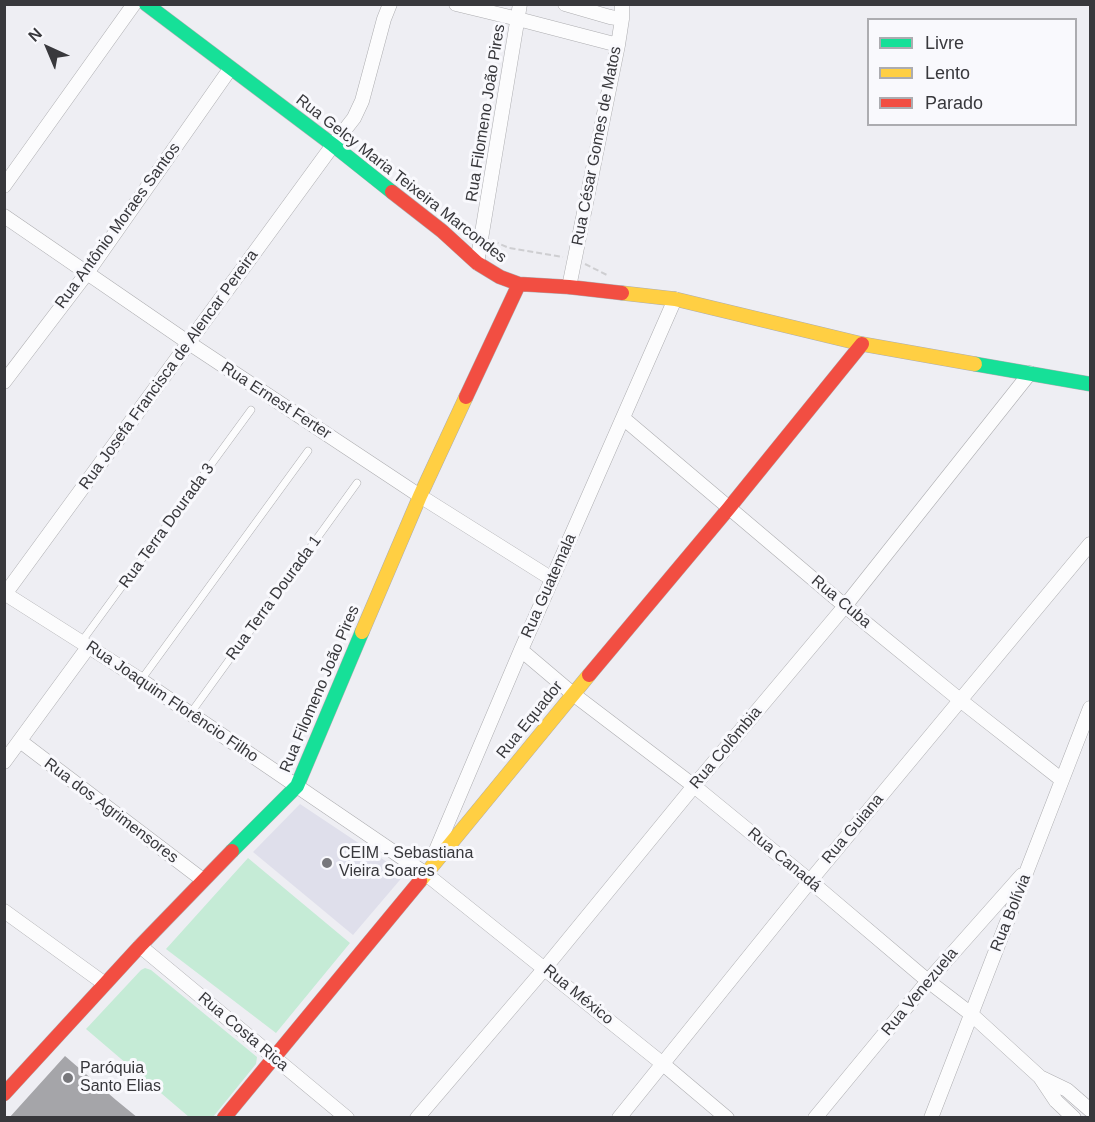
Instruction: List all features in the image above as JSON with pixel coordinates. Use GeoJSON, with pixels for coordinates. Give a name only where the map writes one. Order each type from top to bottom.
{"type":"FeatureCollection","features":[{"type":"Feature","properties":{"kind":"street"},"geometry":{"type":"LineString","coordinates":[[4,186],[134,4]]}},
{"type":"Feature","properties":{"kind":"street","name":"Rua Gelcy Maria Teixeira Marcondes"},"geometry":{"type":"LineString","coordinates":[[146,4],[442,231],[477,263],[500,277],[519,284],[675,299],[862,344],[1090,384]]}},
{"type":"Feature","properties":{"kind":"street","name":"Rua Josefa Francisca de Alencar Pereira"},"geometry":{"type":"LineString","coordinates":[[5,594],[354,118],[362,101],[390,4]]}},
{"type":"Feature","properties":{"kind":"street"},"geometry":{"type":"LineString","coordinates":[[456,4],[618,45]]}},
{"type":"Feature","properties":{"kind":"street","name":"Rua Filomeno João Pires"},"geometry":{"type":"LineString","coordinates":[[477,263],[520,4]]}},
{"type":"Feature","properties":{"kind":"street"},"geometry":{"type":"LineString","coordinates":[[565,4],[610,17],[622,12]]}},
{"type":"Feature","properties":{"kind":"street","name":"Rua César Gomes de Matos"},"geometry":{"type":"LineString","coordinates":[[568,287],[618,45],[622,12]]}},
{"type":"Feature","properties":{"kind":"street","name":"Rua Antônio Moraes Santos"},"geometry":{"type":"LineString","coordinates":[[4,382],[87,273],[230,69]]}},
{"type":"Feature","properties":{"kind":"street","name":"Rua Ernest Ferter"},"geometry":{"type":"LineString","coordinates":[[4,216],[189,343],[420,496],[552,579]]}},
{"type":"Feature","properties":{"kind":"street","name":"Rua Filomeno João Pires"},"geometry":{"type":"LineString","coordinates":[[4,1094],[140,946],[297,786],[420,496],[519,284]]}},
{"type":"Feature","properties":{"kind":"street","name":"Rua Guatemala"},"geometry":{"type":"LineString","coordinates":[[426,874],[521,650],[675,299]]}},
{"type":"Feature","properties":{"kind":"street","name":"Rua Equador"},"geometry":{"type":"LineString","coordinates":[[224,1118],[862,344]]}},
{"type":"Feature","properties":{"kind":"street","name":"Rua Colômbia"},"geometry":{"type":"LineString","coordinates":[[417,1118],[845,606],[1030,374]]}},
{"type":"Feature","properties":{"kind":"street","name":"Rua Cuba"},"geometry":{"type":"LineString","coordinates":[[623,418],[845,606],[1062,780]]}},
{"type":"Feature","properties":{"kind":"street","name":"Rua Guiana"},"geometry":{"type":"LineString","coordinates":[[619,1118],[810,881],[1090,544]]}},
{"type":"Feature","properties":{"kind":"street","name":"Rua Joaquim Florêncio Filho"},"geometry":{"type":"LineString","coordinates":[[5,594],[141,680],[426,874]]}},
{"type":"Feature","properties":{"kind":"street"},"geometry":{"type":"LineString","coordinates":[[4,762],[86,644]]}},
{"type":"Feature","properties":{"kind":"street","name":"Rua Canadá"},"geometry":{"type":"LineString","coordinates":[[521,650],[573,694],[694,786],[810,881],[928,981],[971,1014],[1040,1077]]}},
{"type":"Feature","properties":{"kind":"street","name":"Rua Bolívia"},"geometry":{"type":"LineString","coordinates":[[931,1118],[1090,708]]}},
{"type":"Feature","properties":{"kind":"street","name":"Rua dos Agrimensores"},"geometry":{"type":"LineString","coordinates":[[20,741],[203,880]]}},
{"type":"Feature","properties":{"kind":"street","name":"Rua Venezuela"},"geometry":{"type":"LineString","coordinates":[[814,1118],[928,981],[1028,869]]}},
{"type":"Feature","properties":{"kind":"street","name":"Rua México"},"geometry":{"type":"LineString","coordinates":[[426,874],[727,1118]]}},
{"type":"Feature","properties":{"kind":"street"},"geometry":{"type":"LineString","coordinates":[[4,911],[105,984]]}},
{"type":"Feature","properties":{"kind":"street","name":"Rua Costa Rica"},"geometry":{"type":"LineString","coordinates":[[140,946],[346,1118]]}},
{"type":"Feature","properties":{"kind":"street"},"geometry":{"type":"LineString","coordinates":[[1040,1077],[1067,1090],[1090,1110]]}},
{"type":"Feature","properties":{"kind":"street"},"geometry":{"type":"LineString","coordinates":[[1040,1077],[1056,1101],[1074,1118]]}},
{"type":"Feature","properties":{"kind":"lane","name":"Rua Terra Dourada 3"},"geometry":{"type":"LineString","coordinates":[[86,644],[251,410]]}},
{"type":"Feature","properties":{"kind":"lane"},"geometry":{"type":"LineString","coordinates":[[141,680],[308,451]]}},
{"type":"Feature","properties":{"kind":"lane","name":"Rua Terra Dourada 1"},"geometry":{"type":"LineString","coordinates":[[190,714],[357,483]]}},
{"type":"Feature","properties":{"kind":"path"},"geometry":{"type":"LineString","coordinates":[[482,236],[508,248],[574,259],[605,274],[624,294]]}},
{"type":"Feature","properties":{"kind":"shaded area","name":"CEIM - Sebastiana Vieira Soares"},"geometry":{"type":"Polygon","coordinates":[[[300,804],[405,874],[353,935],[253,852],[300,804]]]}},
{"type":"Feature","properties":{"kind":"green space"},"geometry":{"type":"Polygon","coordinates":[[[248,858],[350,943],[276,1033],[166,949],[248,858]]]}},
{"type":"Feature","properties":{"kind":"green space"},"geometry":{"type":"Polygon","coordinates":[[[145,968],[151,970],[257,1057],[256,1064],[213,1117],[189,1117],[86,1029],[145,968]]]}},
{"type":"Feature","properties":{"kind":"building","name":"Paróquia Santo Elias"},"geometry":{"type":"Polygon","coordinates":[[[65,1056],[116,1100],[138,1118],[9,1118],[65,1056]]]}},
{"type":"Feature","properties":{"kind":"traffic: fast"},"geometry":{"type":"LineString","coordinates":[[146,4],[392,192]]}},
{"type":"Feature","properties":{"kind":"traffic: fast"},"geometry":{"type":"LineString","coordinates":[[975,364],[1090,384]]}},
{"type":"Feature","properties":{"kind":"traffic: fast"},"geometry":{"type":"LineString","coordinates":[[232,851],[297,786],[362,632]]}},
{"type":"Feature","properties":{"kind":"traffic: slow"},"geometry":{"type":"LineString","coordinates":[[622,293],[675,299],[862,344],[975,364]]}},
{"type":"Feature","properties":{"kind":"traffic: slow"},"geometry":{"type":"LineString","coordinates":[[362,632],[420,496],[466,397]]}},
{"type":"Feature","properties":{"kind":"traffic: slow"},"geometry":{"type":"LineString","coordinates":[[420,881],[589,675]]}},
{"type":"Feature","properties":{"kind":"traffic: jam"},"geometry":{"type":"LineString","coordinates":[[392,192],[442,231],[477,263],[500,277],[519,284],[622,293]]}},
{"type":"Feature","properties":{"kind":"traffic: jam"},"geometry":{"type":"LineString","coordinates":[[466,397],[519,284]]}},
{"type":"Feature","properties":{"kind":"traffic: jam"},"geometry":{"type":"LineString","coordinates":[[589,675],[862,344]]}},
{"type":"Feature","properties":{"kind":"traffic: jam"},"geometry":{"type":"LineString","coordinates":[[4,1094],[140,946],[232,851]]}},
{"type":"Feature","properties":{"kind":"traffic: jam"},"geometry":{"type":"LineString","coordinates":[[224,1118],[420,881]]}},
{"type":"Feature","properties":{"kind":"place","name":"CEIM - Sebastiana Vieira Soares"},"geometry":{"type":"Point","coordinates":[327,863]}},
{"type":"Feature","properties":{"kind":"place","name":"Paróquia Santo Elias"},"geometry":{"type":"Point","coordinates":[68,1078]}}]}
